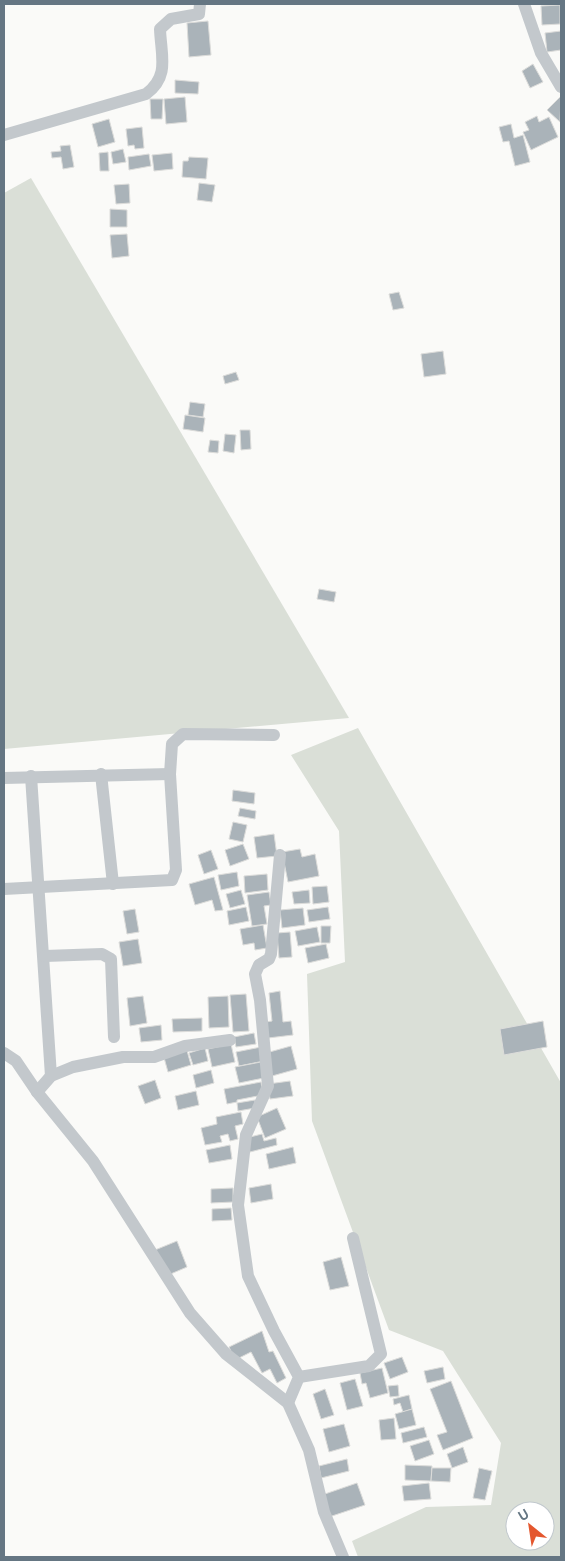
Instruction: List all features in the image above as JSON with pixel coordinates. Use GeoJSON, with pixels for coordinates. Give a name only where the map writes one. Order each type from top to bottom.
{"type":"FeatureCollection","features":[{"type":"Feature","properties":{"kind":"street"},"geometry":{"type":"LineString","coordinates":[[4,135],[146,94],[157,86],[163,75],[160,28],[171,19],[199,14],[200,4]]}},
{"type":"Feature","properties":{"kind":"street"},"geometry":{"type":"LineString","coordinates":[[524,4],[541,53],[561,87]]}},
{"type":"Feature","properties":{"kind":"street"},"geometry":{"type":"LineString","coordinates":[[4,890],[172,880],[176,870],[170,774],[172,744],[182,734],[274,735]]}},
{"type":"Feature","properties":{"kind":"street"},"geometry":{"type":"LineString","coordinates":[[4,778],[101,774],[170,774]]}},
{"type":"Feature","properties":{"kind":"street"},"geometry":{"type":"LineString","coordinates":[[101,774],[113,884]]}},
{"type":"Feature","properties":{"kind":"street"},"geometry":{"type":"LineString","coordinates":[[32,776],[45,956],[51,1076]]}},
{"type":"Feature","properties":{"kind":"street"},"geometry":{"type":"LineString","coordinates":[[280,854],[271,954],[269,959],[259,965],[256,974],[268,1086],[246,1135],[238,1205],[248,1276],[274,1331],[299,1377]]}},
{"type":"Feature","properties":{"kind":"street"},"geometry":{"type":"LineString","coordinates":[[45,956],[102,954],[108,956],[113,964],[114,1037]]}},
{"type":"Feature","properties":{"kind":"street"},"geometry":{"type":"LineString","coordinates":[[37,1092],[51,1076],[73,1067],[123,1057],[154,1057],[184,1046],[230,1040]]}},
{"type":"Feature","properties":{"kind":"street"},"geometry":{"type":"LineString","coordinates":[[4,1053],[16,1061],[37,1092],[93,1161],[190,1313],[226,1354],[288,1403],[309,1450],[324,1512],[343,1557]]}},
{"type":"Feature","properties":{"kind":"street"},"geometry":{"type":"LineString","coordinates":[[299,1377],[369,1366],[381,1354],[353,1238]]}},
{"type":"Feature","properties":{"kind":"street"},"geometry":{"type":"LineString","coordinates":[[288,1403],[299,1377]]}},
{"type":"Feature","properties":{"kind":"shaded area"},"geometry":{"type":"Polygon","coordinates":[[[31,178],[349,718],[4,749],[4,193],[31,178]]]}},
{"type":"Feature","properties":{"kind":"shaded area"},"geometry":{"type":"Polygon","coordinates":[[[358,728],[561,1083],[561,1557],[358,1557],[352,1541],[426,1507],[491,1505],[501,1443],[443,1351],[389,1330],[312,1121],[307,974],[345,962],[339,831],[291,755],[358,728]]]}},
{"type":"Feature","properties":{"kind":"building"},"geometry":{"type":"Polygon","coordinates":[[[560,5],[560,24],[542,25],[541,6],[560,5]]]}},
{"type":"Feature","properties":{"kind":"building"},"geometry":{"type":"Polygon","coordinates":[[[208,21],[211,55],[189,57],[187,23],[208,21]]]}},
{"type":"Feature","properties":{"kind":"building"},"geometry":{"type":"Polygon","coordinates":[[[561,31],[561,50],[547,52],[545,33],[561,31]]]}},
{"type":"Feature","properties":{"kind":"building"},"geometry":{"type":"Polygon","coordinates":[[[533,64],[543,82],[530,88],[522,71],[533,64]]]}},
{"type":"Feature","properties":{"kind":"building"},"geometry":{"type":"Polygon","coordinates":[[[175,80],[199,82],[198,94],[175,93],[175,80]]]}},
{"type":"Feature","properties":{"kind":"building"},"geometry":{"type":"Polygon","coordinates":[[[185,97],[187,122],[166,124],[164,99],[185,97]]]}},
{"type":"Feature","properties":{"kind":"building"},"geometry":{"type":"Polygon","coordinates":[[[561,98],[560,122],[547,110],[561,98]]]}},
{"type":"Feature","properties":{"kind":"building"},"geometry":{"type":"Polygon","coordinates":[[[150,99],[163,99],[162,119],[151,119],[150,99]]]}},
{"type":"Feature","properties":{"kind":"building"},"geometry":{"type":"Polygon","coordinates":[[[537,116],[539,122],[549,117],[558,137],[531,150],[523,132],[529,130],[525,122],[537,116]]]}},
{"type":"Feature","properties":{"kind":"building"},"geometry":{"type":"Polygon","coordinates":[[[109,119],[115,142],[98,147],[92,124],[109,119]]]}},
{"type":"Feature","properties":{"kind":"building"},"geometry":{"type":"Polygon","coordinates":[[[511,124],[514,138],[523,135],[530,162],[515,166],[509,141],[503,142],[499,127],[511,124]]]}},
{"type":"Feature","properties":{"kind":"building"},"geometry":{"type":"Polygon","coordinates":[[[142,127],[144,148],[135,149],[134,145],[128,146],[126,129],[142,127]]]}},
{"type":"Feature","properties":{"kind":"building"},"geometry":{"type":"Polygon","coordinates":[[[70,145],[74,167],[63,169],[61,157],[52,158],[51,152],[61,151],[60,146],[70,145]]]}},
{"type":"Feature","properties":{"kind":"building"},"geometry":{"type":"Polygon","coordinates":[[[123,149],[126,162],[113,164],[111,152],[123,149]]]}},
{"type":"Feature","properties":{"kind":"building"},"geometry":{"type":"Polygon","coordinates":[[[108,152],[109,171],[100,171],[99,153],[108,152]]]}},
{"type":"Feature","properties":{"kind":"building"},"geometry":{"type":"Polygon","coordinates":[[[172,153],[173,169],[154,171],[152,155],[172,153]]]}},
{"type":"Feature","properties":{"kind":"building"},"geometry":{"type":"Polygon","coordinates":[[[149,154],[151,166],[129,170],[128,157],[149,154]]]}},
{"type":"Feature","properties":{"kind":"building"},"geometry":{"type":"Polygon","coordinates":[[[189,157],[208,158],[206,179],[182,177],[183,161],[188,161],[189,157]]]}},
{"type":"Feature","properties":{"kind":"building"},"geometry":{"type":"Polygon","coordinates":[[[199,183],[215,185],[212,202],[197,200],[199,183]]]}},
{"type":"Feature","properties":{"kind":"building"},"geometry":{"type":"Polygon","coordinates":[[[129,184],[130,203],[116,204],[114,185],[129,184]]]}},
{"type":"Feature","properties":{"kind":"building"},"geometry":{"type":"Polygon","coordinates":[[[110,209],[127,210],[127,227],[110,227],[110,209]]]}},
{"type":"Feature","properties":{"kind":"building"},"geometry":{"type":"Polygon","coordinates":[[[127,234],[129,256],[112,258],[110,235],[127,234]]]}},
{"type":"Feature","properties":{"kind":"building"},"geometry":{"type":"Polygon","coordinates":[[[399,292],[404,308],[393,310],[389,294],[399,292]]]}},
{"type":"Feature","properties":{"kind":"building"},"geometry":{"type":"Polygon","coordinates":[[[443,351],[446,374],[424,377],[421,354],[443,351]]]}},
{"type":"Feature","properties":{"kind":"building"},"geometry":{"type":"Polygon","coordinates":[[[236,372],[239,380],[225,384],[223,376],[236,372]]]}},
{"type":"Feature","properties":{"kind":"building"},"geometry":{"type":"Polygon","coordinates":[[[190,402],[205,404],[203,417],[188,415],[190,402]]]}},
{"type":"Feature","properties":{"kind":"building"},"geometry":{"type":"Polygon","coordinates":[[[185,415],[205,418],[203,432],[183,429],[185,415]]]}},
{"type":"Feature","properties":{"kind":"building"},"geometry":{"type":"Polygon","coordinates":[[[240,430],[250,430],[251,449],[241,450],[240,430]]]}},
{"type":"Feature","properties":{"kind":"building"},"geometry":{"type":"Polygon","coordinates":[[[225,434],[236,435],[234,453],[223,451],[225,434]]]}},
{"type":"Feature","properties":{"kind":"building"},"geometry":{"type":"Polygon","coordinates":[[[210,440],[219,441],[218,453],[208,452],[210,440]]]}},
{"type":"Feature","properties":{"kind":"building"},"geometry":{"type":"Polygon","coordinates":[[[319,589],[336,592],[334,602],[317,599],[319,589]]]}},
{"type":"Feature","properties":{"kind":"building"},"geometry":{"type":"Polygon","coordinates":[[[233,790],[255,793],[254,804],[232,801],[233,790]]]}},
{"type":"Feature","properties":{"kind":"building"},"geometry":{"type":"Polygon","coordinates":[[[240,808],[256,811],[255,819],[238,816],[240,808]]]}},
{"type":"Feature","properties":{"kind":"building"},"geometry":{"type":"Polygon","coordinates":[[[233,822],[247,825],[243,842],[229,839],[233,822]]]}},
{"type":"Feature","properties":{"kind":"building"},"geometry":{"type":"Polygon","coordinates":[[[274,834],[277,856],[257,858],[254,837],[274,834]]]}},
{"type":"Feature","properties":{"kind":"building"},"geometry":{"type":"Polygon","coordinates":[[[243,844],[249,859],[230,866],[225,850],[243,844]]]}},
{"type":"Feature","properties":{"kind":"building"},"geometry":{"type":"Polygon","coordinates":[[[300,849],[302,857],[315,854],[319,876],[288,882],[282,852],[300,849]]]}},
{"type":"Feature","properties":{"kind":"building"},"geometry":{"type":"Polygon","coordinates":[[[211,850],[218,869],[204,874],[198,855],[211,850]]]}},
{"type":"Feature","properties":{"kind":"building"},"geometry":{"type":"Polygon","coordinates":[[[237,872],[239,886],[221,890],[218,875],[237,872]]]}},
{"type":"Feature","properties":{"kind":"building"},"geometry":{"type":"Polygon","coordinates":[[[267,874],[268,890],[245,893],[244,876],[267,874]]]}},
{"type":"Feature","properties":{"kind":"building"},"geometry":{"type":"Polygon","coordinates":[[[214,877],[223,910],[215,911],[212,900],[195,905],[189,884],[214,877]]]}},
{"type":"Feature","properties":{"kind":"building"},"geometry":{"type":"Polygon","coordinates":[[[327,886],[329,902],[313,904],[312,887],[327,886]]]}},
{"type":"Feature","properties":{"kind":"building"},"geometry":{"type":"Polygon","coordinates":[[[241,890],[245,904],[230,908],[226,894],[241,890]]]}},
{"type":"Feature","properties":{"kind":"building"},"geometry":{"type":"Polygon","coordinates":[[[309,890],[310,903],[294,904],[292,892],[309,890]]]}},
{"type":"Feature","properties":{"kind":"building"},"geometry":{"type":"Polygon","coordinates":[[[269,892],[271,905],[264,906],[267,924],[252,926],[247,895],[269,892]]]}},
{"type":"Feature","properties":{"kind":"building"},"geometry":{"type":"Polygon","coordinates":[[[246,907],[249,921],[229,925],[227,911],[246,907]]]}},
{"type":"Feature","properties":{"kind":"building"},"geometry":{"type":"Polygon","coordinates":[[[328,907],[330,919],[309,922],[307,910],[328,907]]]}},
{"type":"Feature","properties":{"kind":"building"},"geometry":{"type":"Polygon","coordinates":[[[303,908],[305,925],[282,928],[280,910],[303,908]]]}},
{"type":"Feature","properties":{"kind":"building"},"geometry":{"type":"Polygon","coordinates":[[[135,909],[139,932],[127,934],[123,911],[135,909]]]}},
{"type":"Feature","properties":{"kind":"building"},"geometry":{"type":"Polygon","coordinates":[[[263,925],[267,948],[255,950],[254,943],[243,945],[240,929],[263,925]]]}},
{"type":"Feature","properties":{"kind":"building"},"geometry":{"type":"Polygon","coordinates":[[[321,926],[331,926],[330,943],[321,943],[321,926]]]}},
{"type":"Feature","properties":{"kind":"building"},"geometry":{"type":"Polygon","coordinates":[[[317,927],[320,942],[298,946],[295,931],[317,927]]]}},
{"type":"Feature","properties":{"kind":"building"},"geometry":{"type":"Polygon","coordinates":[[[290,932],[292,957],[279,958],[277,933],[290,932]]]}},
{"type":"Feature","properties":{"kind":"building"},"geometry":{"type":"Polygon","coordinates":[[[138,939],[142,963],[123,966],[119,942],[138,939]]]}},
{"type":"Feature","properties":{"kind":"building"},"geometry":{"type":"Polygon","coordinates":[[[326,944],[329,958],[308,963],[305,948],[326,944]]]}},
{"type":"Feature","properties":{"kind":"building"},"geometry":{"type":"Polygon","coordinates":[[[280,991],[283,1022],[291,1021],[293,1035],[268,1038],[266,1022],[272,1021],[269,993],[280,991]]]}},
{"type":"Feature","properties":{"kind":"building"},"geometry":{"type":"Polygon","coordinates":[[[246,994],[249,1031],[233,1032],[230,995],[246,994]]]}},
{"type":"Feature","properties":{"kind":"building"},"geometry":{"type":"Polygon","coordinates":[[[143,996],[147,1023],[130,1026],[127,998],[143,996]]]}},
{"type":"Feature","properties":{"kind":"building"},"geometry":{"type":"Polygon","coordinates":[[[228,996],[229,1027],[209,1028],[208,997],[228,996]]]}},
{"type":"Feature","properties":{"kind":"building"},"geometry":{"type":"Polygon","coordinates":[[[202,1018],[202,1031],[173,1032],[172,1019],[202,1018]]]}},
{"type":"Feature","properties":{"kind":"building"},"geometry":{"type":"Polygon","coordinates":[[[543,1021],[547,1047],[504,1055],[500,1029],[543,1021]]]}},
{"type":"Feature","properties":{"kind":"building"},"geometry":{"type":"Polygon","coordinates":[[[161,1025],[162,1040],[141,1042],[139,1028],[161,1025]]]}},
{"type":"Feature","properties":{"kind":"building"},"geometry":{"type":"Polygon","coordinates":[[[254,1033],[256,1044],[236,1047],[234,1037],[254,1033]]]}},
{"type":"Feature","properties":{"kind":"building"},"geometry":{"type":"Polygon","coordinates":[[[231,1044],[235,1062],[212,1067],[208,1049],[231,1044]]]}},
{"type":"Feature","properties":{"kind":"building"},"geometry":{"type":"Polygon","coordinates":[[[291,1046],[297,1069],[272,1076],[266,1053],[291,1046]]]}},
{"type":"Feature","properties":{"kind":"building"},"geometry":{"type":"Polygon","coordinates":[[[186,1047],[191,1065],[168,1072],[163,1054],[186,1047]]]}},
{"type":"Feature","properties":{"kind":"building"},"geometry":{"type":"Polygon","coordinates":[[[261,1047],[264,1061],[239,1066],[236,1052],[261,1047]]]}},
{"type":"Feature","properties":{"kind":"building"},"geometry":{"type":"Polygon","coordinates":[[[205,1048],[208,1061],[193,1065],[189,1053],[205,1048]]]}},
{"type":"Feature","properties":{"kind":"building"},"geometry":{"type":"Polygon","coordinates":[[[261,1062],[264,1078],[239,1083],[235,1067],[261,1062]]]}},
{"type":"Feature","properties":{"kind":"building"},"geometry":{"type":"Polygon","coordinates":[[[211,1070],[214,1083],[196,1088],[193,1075],[211,1070]]]}},
{"type":"Feature","properties":{"kind":"building"},"geometry":{"type":"Polygon","coordinates":[[[155,1080],[161,1098],[145,1104],[138,1086],[155,1080]]]}},
{"type":"Feature","properties":{"kind":"building"},"geometry":{"type":"Polygon","coordinates":[[[290,1081],[293,1096],[270,1099],[268,1084],[290,1081]]]}},
{"type":"Feature","properties":{"kind":"building"},"geometry":{"type":"Polygon","coordinates":[[[261,1082],[263,1095],[227,1104],[224,1089],[261,1082]]]}},
{"type":"Feature","properties":{"kind":"building"},"geometry":{"type":"Polygon","coordinates":[[[196,1091],[199,1105],[178,1110],[175,1096],[196,1091]]]}},
{"type":"Feature","properties":{"kind":"building"},"geometry":{"type":"Polygon","coordinates":[[[255,1100],[255,1108],[238,1111],[237,1103],[255,1100]]]}},
{"type":"Feature","properties":{"kind":"building"},"geometry":{"type":"Polygon","coordinates":[[[277,1108],[286,1129],[265,1138],[257,1117],[277,1108]]]}},
{"type":"Feature","properties":{"kind":"building"},"geometry":{"type":"Polygon","coordinates":[[[241,1112],[243,1124],[235,1126],[238,1139],[230,1141],[228,1134],[220,1136],[222,1142],[205,1145],[201,1128],[217,1124],[216,1117],[241,1112]]]}},
{"type":"Feature","properties":{"kind":"building"},"geometry":{"type":"Polygon","coordinates":[[[262,1134],[264,1141],[276,1138],[277,1145],[250,1152],[246,1138],[262,1134]]]}},
{"type":"Feature","properties":{"kind":"building"},"geometry":{"type":"Polygon","coordinates":[[[230,1145],[232,1159],[209,1163],[206,1150],[230,1145]]]}},
{"type":"Feature","properties":{"kind":"building"},"geometry":{"type":"Polygon","coordinates":[[[293,1147],[296,1163],[269,1169],[266,1154],[293,1147]]]}},
{"type":"Feature","properties":{"kind":"building"},"geometry":{"type":"Polygon","coordinates":[[[271,1184],[273,1199],[251,1203],[249,1188],[271,1184]]]}},
{"type":"Feature","properties":{"kind":"building"},"geometry":{"type":"Polygon","coordinates":[[[233,1188],[233,1202],[211,1203],[211,1189],[233,1188]]]}},
{"type":"Feature","properties":{"kind":"building"},"geometry":{"type":"Polygon","coordinates":[[[231,1208],[232,1220],[212,1221],[212,1209],[231,1208]]]}},
{"type":"Feature","properties":{"kind":"building"},"geometry":{"type":"Polygon","coordinates":[[[177,1241],[187,1267],[166,1276],[155,1250],[177,1241]]]}},
{"type":"Feature","properties":{"kind":"building"},"geometry":{"type":"Polygon","coordinates":[[[341,1257],[349,1286],[330,1290],[323,1262],[341,1257]]]}},
{"type":"Feature","properties":{"kind":"building"},"geometry":{"type":"Polygon","coordinates":[[[262,1331],[269,1352],[273,1351],[286,1378],[277,1383],[270,1369],[262,1373],[251,1352],[235,1360],[229,1347],[262,1331]]]}},
{"type":"Feature","properties":{"kind":"building"},"geometry":{"type":"Polygon","coordinates":[[[402,1357],[408,1372],[390,1379],[384,1363],[402,1357]]]}},
{"type":"Feature","properties":{"kind":"building"},"geometry":{"type":"Polygon","coordinates":[[[443,1367],[445,1379],[427,1383],[424,1371],[443,1367]]]}},
{"type":"Feature","properties":{"kind":"building"},"geometry":{"type":"Polygon","coordinates":[[[382,1368],[388,1393],[370,1398],[366,1383],[362,1384],[360,1373],[382,1368]]]}},
{"type":"Feature","properties":{"kind":"building"},"geometry":{"type":"Polygon","coordinates":[[[355,1379],[363,1406],[347,1410],[340,1383],[355,1379]]]}},
{"type":"Feature","properties":{"kind":"building"},"geometry":{"type":"Polygon","coordinates":[[[451,1381],[473,1438],[443,1450],[437,1435],[447,1432],[430,1389],[451,1381]]]}},
{"type":"Feature","properties":{"kind":"building"},"geometry":{"type":"Polygon","coordinates":[[[398,1385],[399,1396],[390,1397],[388,1386],[398,1385]]]}},
{"type":"Feature","properties":{"kind":"building"},"geometry":{"type":"Polygon","coordinates":[[[325,1389],[334,1415],[321,1419],[313,1394],[325,1389]]]}},
{"type":"Feature","properties":{"kind":"building"},"geometry":{"type":"Polygon","coordinates":[[[409,1395],[412,1409],[403,1412],[400,1403],[394,1405],[393,1399],[409,1395]]]}},
{"type":"Feature","properties":{"kind":"building"},"geometry":{"type":"Polygon","coordinates":[[[412,1409],[416,1425],[399,1429],[395,1414],[412,1409]]]}},
{"type":"Feature","properties":{"kind":"building"},"geometry":{"type":"Polygon","coordinates":[[[394,1418],[396,1439],[381,1440],[379,1420],[394,1418]]]}},
{"type":"Feature","properties":{"kind":"building"},"geometry":{"type":"Polygon","coordinates":[[[344,1424],[350,1446],[329,1452],[323,1429],[344,1424]]]}},
{"type":"Feature","properties":{"kind":"building"},"geometry":{"type":"Polygon","coordinates":[[[424,1427],[427,1437],[403,1443],[401,1433],[424,1427]]]}},
{"type":"Feature","properties":{"kind":"building"},"geometry":{"type":"Polygon","coordinates":[[[429,1440],[434,1454],[415,1461],[410,1446],[429,1440]]]}},
{"type":"Feature","properties":{"kind":"building"},"geometry":{"type":"Polygon","coordinates":[[[463,1447],[468,1462],[452,1468],[447,1454],[463,1447]]]}},
{"type":"Feature","properties":{"kind":"building"},"geometry":{"type":"Polygon","coordinates":[[[347,1459],[349,1471],[321,1478],[319,1466],[347,1459]]]}},
{"type":"Feature","properties":{"kind":"building"},"geometry":{"type":"Polygon","coordinates":[[[405,1465],[432,1466],[431,1481],[405,1480],[405,1465]]]}},
{"type":"Feature","properties":{"kind":"building"},"geometry":{"type":"Polygon","coordinates":[[[432,1468],[451,1468],[450,1482],[431,1481],[432,1468]]]}},
{"type":"Feature","properties":{"kind":"building"},"geometry":{"type":"Polygon","coordinates":[[[479,1468],[492,1471],[485,1500],[473,1498],[479,1468]]]}},
{"type":"Feature","properties":{"kind":"building"},"geometry":{"type":"Polygon","coordinates":[[[357,1483],[365,1505],[329,1517],[322,1495],[357,1483]]]}},
{"type":"Feature","properties":{"kind":"building"},"geometry":{"type":"Polygon","coordinates":[[[429,1483],[431,1499],[404,1501],[402,1486],[429,1483]]]}}]}
